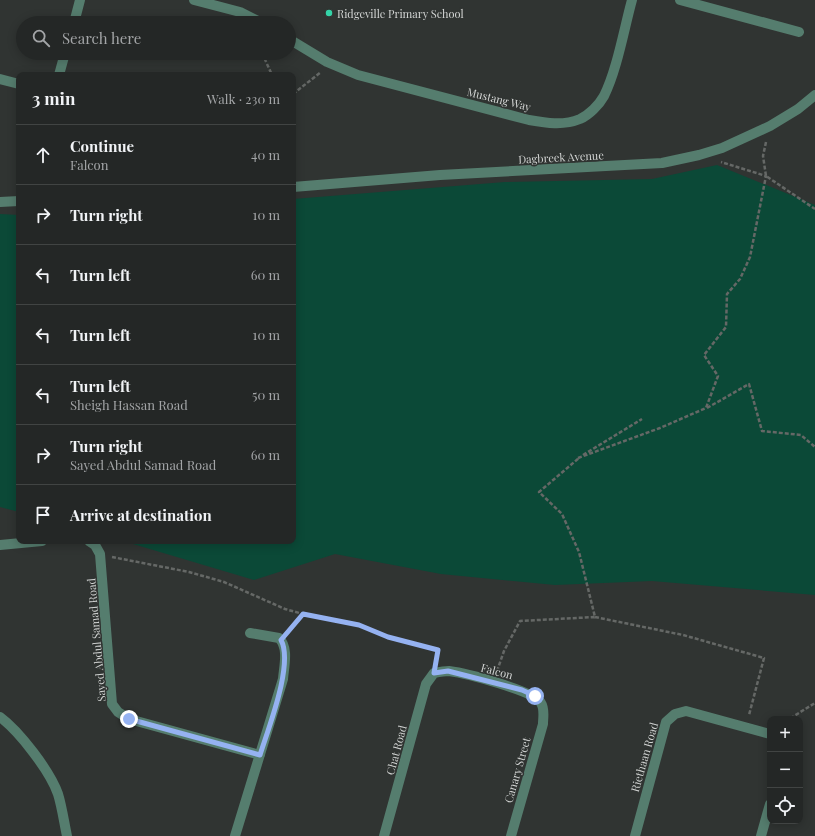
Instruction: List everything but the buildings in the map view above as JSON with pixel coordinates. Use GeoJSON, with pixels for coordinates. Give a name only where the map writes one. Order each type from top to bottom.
{"type":"FeatureCollection","features":[{"type":"Feature","properties":{"kind":"street"},"geometry":{"type":"LineString","coordinates":[[76,16],[80,0]]}},
{"type":"Feature","properties":{"kind":"street"},"geometry":{"type":"LineString","coordinates":[[194,0],[240,12],[248,16]]}},
{"type":"Feature","properties":{"kind":"street","name":"Mustang Way"},"geometry":{"type":"LineString","coordinates":[[296,43],[327,62],[358,75],[529,120],[552,124],[566,123],[580,119],[591,112],[604,98],[612,76],[632,0]]}},
{"type":"Feature","properties":{"kind":"street"},"geometry":{"type":"LineString","coordinates":[[680,0],[799,32]]}},
{"type":"Feature","properties":{"kind":"street"},"geometry":{"type":"LineString","coordinates":[[60,72],[63,60]]}},
{"type":"Feature","properties":{"kind":"street"},"geometry":{"type":"LineString","coordinates":[[0,78],[16,83]]}},
{"type":"Feature","properties":{"kind":"street","name":"Dagbreek Avenue"},"geometry":{"type":"LineString","coordinates":[[296,187],[662,162],[699,155],[728,145],[770,126],[798,109],[815,95]]}},
{"type":"Feature","properties":{"kind":"street"},"geometry":{"type":"LineString","coordinates":[[0,202],[16,201]]}},
{"type":"Feature","properties":{"kind":"street"},"geometry":{"type":"LineString","coordinates":[[0,544],[16,543]]}},
{"type":"Feature","properties":{"kind":"street"},"geometry":{"type":"LineString","coordinates":[[94,544],[100,554]]}},
{"type":"Feature","properties":{"kind":"street","name":"Sayed Abdul Samad Road"},"geometry":{"type":"LineString","coordinates":[[100,554],[112,704],[118,712],[129,719],[260,755]]}},
{"type":"Feature","properties":{"kind":"street"},"geometry":{"type":"LineString","coordinates":[[235,836],[283,679],[285,653],[279,638],[250,633]]}},
{"type":"Feature","properties":{"kind":"street","name":"Falcon"},"geometry":{"type":"LineString","coordinates":[[434,673],[448,671],[522,690],[535,696],[542,703],[544,711]]}},
{"type":"Feature","properties":{"kind":"street","name":"Chat Road"},"geometry":{"type":"LineString","coordinates":[[384,836],[426,684],[434,673]]}},
{"type":"Feature","properties":{"kind":"street","name":"Canary Street"},"geometry":{"type":"LineString","coordinates":[[512,836],[543,724],[544,711]]}},
{"type":"Feature","properties":{"kind":"street","name":"Riethaan Road"},"geometry":{"type":"LineString","coordinates":[[635,836],[666,722],[675,714],[686,711],[746,726],[767,733]]}},
{"type":"Feature","properties":{"kind":"street"},"geometry":{"type":"LineString","coordinates":[[0,717],[23,741],[43,768],[54,787],[57,793],[68,836]]}},
{"type":"Feature","properties":{"kind":"street"},"geometry":{"type":"LineString","coordinates":[[762,836],[767,816]]}},
{"type":"Feature","properties":{"kind":"path"},"geometry":{"type":"LineString","coordinates":[[265,60],[271,72]]}},
{"type":"Feature","properties":{"kind":"path"},"geometry":{"type":"LineString","coordinates":[[296,92],[322,72],[327,62]]}},
{"type":"Feature","properties":{"kind":"path"},"geometry":{"type":"LineString","coordinates":[[706,408],[718,376],[704,355],[726,327],[728,294],[740,279],[750,257],[766,176],[763,156],[766,142]]}},
{"type":"Feature","properties":{"kind":"path"},"geometry":{"type":"LineString","coordinates":[[719,161],[766,176],[815,209]]}},
{"type":"Feature","properties":{"kind":"path"},"geometry":{"type":"LineString","coordinates":[[578,458],[660,428],[706,408],[749,384],[762,431],[801,435],[815,447]]}},
{"type":"Feature","properties":{"kind":"path"},"geometry":{"type":"LineString","coordinates":[[595,617],[579,552],[562,514],[539,492],[578,458],[642,419]]}},
{"type":"Feature","properties":{"kind":"path"},"geometry":{"type":"LineString","coordinates":[[100,554],[189,572],[224,582],[285,609],[359,625],[388,637],[438,650],[434,673]]}},
{"type":"Feature","properties":{"kind":"path"},"geometry":{"type":"LineString","coordinates":[[281,640],[303,614]]}},
{"type":"Feature","properties":{"kind":"path"},"geometry":{"type":"LineString","coordinates":[[493,683],[504,651],[520,621],[595,617],[683,635],[764,658],[746,726]]}},
{"type":"Feature","properties":{"kind":"path"},"geometry":{"type":"LineString","coordinates":[[794,716],[815,703]]}},
{"type":"Feature","properties":{"kind":"green space"},"geometry":{"type":"Polygon","coordinates":[[[717,165],[815,205],[815,595],[652,581],[555,585],[441,574],[335,554],[254,580],[133,544],[296,544],[296,199],[505,182],[652,179],[717,165]]]}},
{"type":"Feature","properties":{"kind":"green space"},"geometry":{"type":"Polygon","coordinates":[[[0,214],[16,215],[16,511],[0,507],[0,214]]]}},
{"type":"Feature","properties":{"kind":"place","name":"Ridgeville Primary School"},"geometry":{"type":"Point","coordinates":[329,13]}},
{"type":"Feature","properties":{"kind":"route"},"geometry":{"type":"LineString","coordinates":[[129,719],[260,755],[283,679],[285,653],[281,640],[303,614],[359,625],[388,637],[438,650],[434,673],[448,671],[522,690],[535,696]]}}]}
